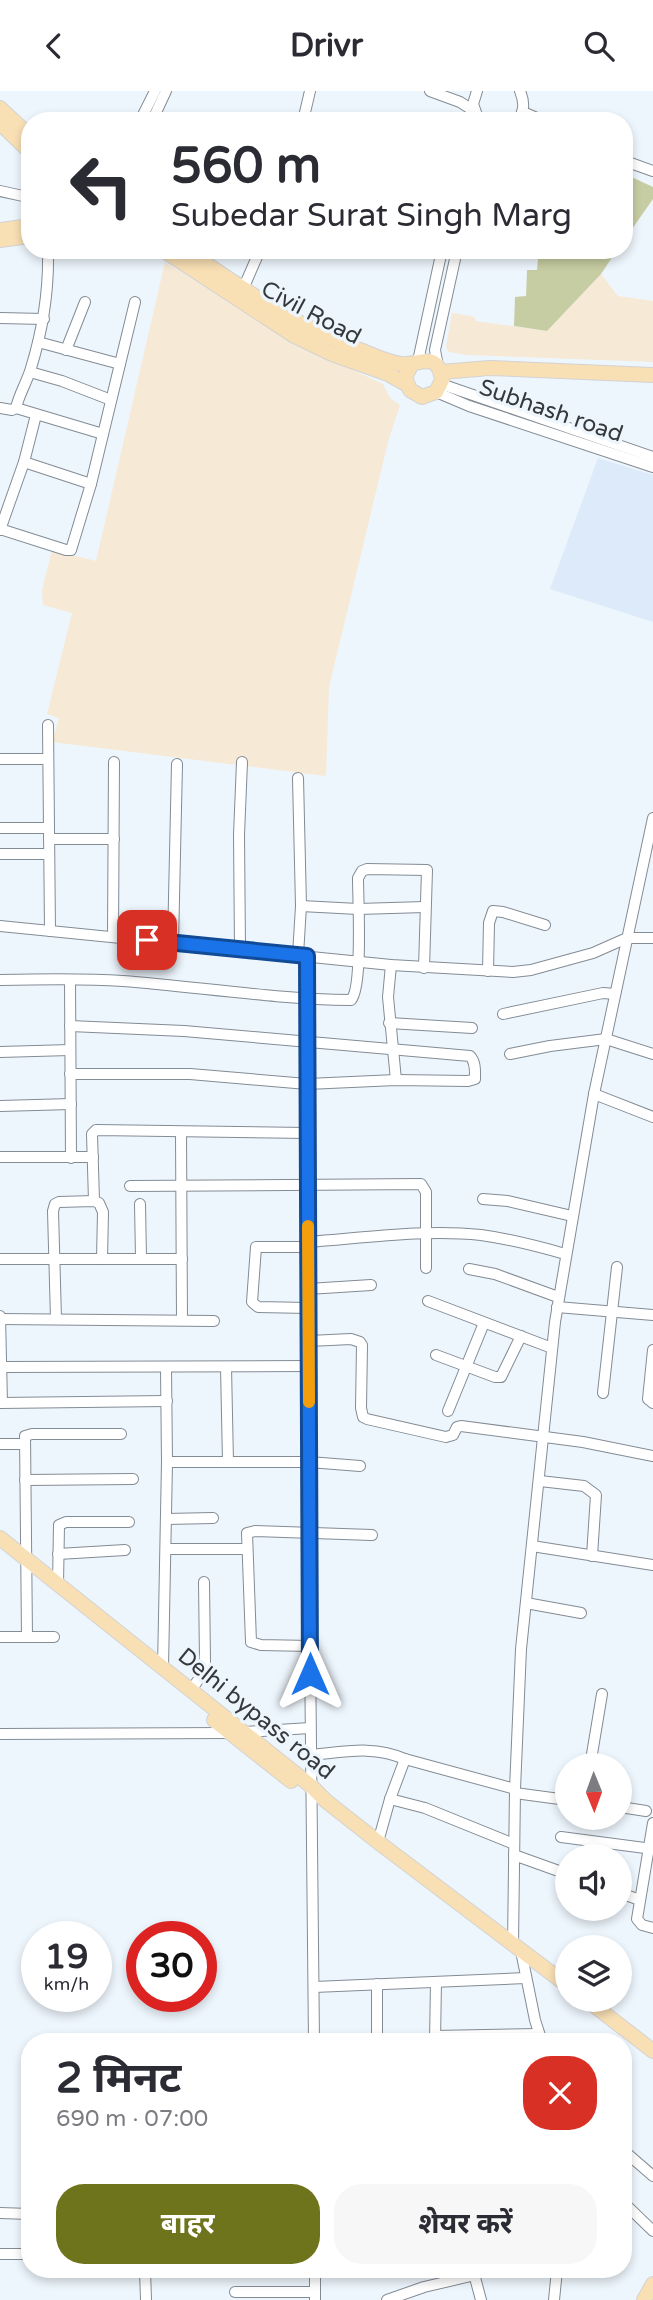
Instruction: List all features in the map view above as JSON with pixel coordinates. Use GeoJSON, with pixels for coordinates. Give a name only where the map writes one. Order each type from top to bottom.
{"type":"FeatureCollection","features":[{"type":"Feature","properties":{"kind":"main road"},"geometry":{"type":"LineString","coordinates":[[0,108],[21,128]]}},
{"type":"Feature","properties":{"kind":"main road"},"geometry":{"type":"LineString","coordinates":[[0,124],[21,144]]}},
{"type":"Feature","properties":{"kind":"main road"},"geometry":{"type":"LineString","coordinates":[[0,230],[21,227]]}},
{"type":"Feature","properties":{"kind":"main road"},"geometry":{"type":"LineString","coordinates":[[0,240],[21,237]]}},
{"type":"Feature","properties":{"kind":"main road","name":"Civil Road"},"geometry":{"type":"LineString","coordinates":[[177,259],[293,334],[332,354],[388,374],[406,384]]}},
{"type":"Feature","properties":{"kind":"main road","name":"Civil Road"},"geometry":{"type":"LineString","coordinates":[[199,259],[299,324],[336,342],[392,362],[415,362]]}},
{"type":"Feature","properties":{"kind":"main road"},"geometry":{"type":"LineString","coordinates":[[439,379],[432,362],[415,362],[405,377],[410,390],[422,397],[439,379],[517,362],[653,367]]}},
{"type":"Feature","properties":{"kind":"main road"},"geometry":{"type":"LineString","coordinates":[[490,368],[653,375]]}},
{"type":"Feature","properties":{"kind":"main road"},"geometry":{"type":"LineString","coordinates":[[490,368],[519,378],[653,382]]}},
{"type":"Feature","properties":{"kind":"main road","name":"Delhi bypass road"},"geometry":{"type":"LineString","coordinates":[[0,1538],[25,1565],[229,1733],[326,1801],[555,1976]]}},
{"type":"Feature","properties":{"kind":"main road","name":"Delhi bypass road"},"geometry":{"type":"LineString","coordinates":[[0,1550],[58,1585],[245,1733],[311,1791]]}},
{"type":"Feature","properties":{"kind":"main road"},"geometry":{"type":"LineString","coordinates":[[603,2012],[631,2033]]}},
{"type":"Feature","properties":{"kind":"main road"},"geometry":{"type":"LineString","coordinates":[[632,2034],[653,2050]]}},
{"type":"Feature","properties":{"kind":"main road"},"geometry":{"type":"LineString","coordinates":[[647,2298],[653,2284]]}},
{"type":"Feature","properties":{"kind":"street"},"geometry":{"type":"LineString","coordinates":[[144,112],[155,91]]}},
{"type":"Feature","properties":{"kind":"street"},"geometry":{"type":"LineString","coordinates":[[156,112],[166,91]]}},
{"type":"Feature","properties":{"kind":"street"},"geometry":{"type":"LineString","coordinates":[[305,112],[310,91]]}},
{"type":"Feature","properties":{"kind":"street"},"geometry":{"type":"LineString","coordinates":[[430,91],[460,102],[470,112]]}},
{"type":"Feature","properties":{"kind":"street"},"geometry":{"type":"LineString","coordinates":[[475,112],[473,104],[477,91]]}},
{"type":"Feature","properties":{"kind":"street"},"geometry":{"type":"LineString","coordinates":[[520,91],[524,100],[522,112]]}},
{"type":"Feature","properties":{"kind":"street"},"geometry":{"type":"LineString","coordinates":[[633,164],[653,171]]}},
{"type":"Feature","properties":{"kind":"street"},"geometry":{"type":"LineString","coordinates":[[0,191],[21,196]]}},
{"type":"Feature","properties":{"kind":"street"},"geometry":{"type":"LineString","coordinates":[[16,408],[30,372],[44,319],[48,292],[48,259]]}},
{"type":"Feature","properties":{"kind":"street"},"geometry":{"type":"LineString","coordinates":[[243,289],[256,259]]}},
{"type":"Feature","properties":{"kind":"street"},"geometry":{"type":"LineString","coordinates":[[415,362],[440,259]]}},
{"type":"Feature","properties":{"kind":"street"},"geometry":{"type":"LineString","coordinates":[[439,379],[435,350],[455,259]]}},
{"type":"Feature","properties":{"kind":"street"},"geometry":{"type":"LineString","coordinates":[[66,350],[85,302]]}},
{"type":"Feature","properties":{"kind":"street"},"geometry":{"type":"LineString","coordinates":[[36,415],[24,461],[0,529],[66,551],[71,550],[91,484],[135,302]]}},
{"type":"Feature","properties":{"kind":"street"},"geometry":{"type":"LineString","coordinates":[[0,318],[44,319]]}},
{"type":"Feature","properties":{"kind":"street"},"geometry":{"type":"LineString","coordinates":[[38,342],[120,364]]}},
{"type":"Feature","properties":{"kind":"street"},"geometry":{"type":"LineString","coordinates":[[30,372],[111,400]]}},
{"type":"Feature","properties":{"kind":"street","name":"Subhash road"},"geometry":{"type":"LineString","coordinates":[[439,379],[492,408],[601,445],[653,467]]}},
{"type":"Feature","properties":{"kind":"street"},"geometry":{"type":"LineString","coordinates":[[0,408],[16,408],[103,434]]}},
{"type":"Feature","properties":{"kind":"street","name":"Subhash road"},"geometry":{"type":"LineString","coordinates":[[601,445],[653,457]]}},
{"type":"Feature","properties":{"kind":"street"},"geometry":{"type":"LineString","coordinates":[[24,461],[91,484]]}},
{"type":"Feature","properties":{"kind":"street"},"geometry":{"type":"LineString","coordinates":[[48,725],[50,931]]}},
{"type":"Feature","properties":{"kind":"street"},"geometry":{"type":"LineString","coordinates":[[0,759],[48,759]]}},
{"type":"Feature","properties":{"kind":"street"},"geometry":{"type":"LineString","coordinates":[[113,936],[114,762]]}},
{"type":"Feature","properties":{"kind":"street"},"geometry":{"type":"LineString","coordinates":[[240,949],[239,835],[242,762]]}},
{"type":"Feature","properties":{"kind":"street"},"geometry":{"type":"LineString","coordinates":[[173,943],[177,764]]}},
{"type":"Feature","properties":{"kind":"street"},"geometry":{"type":"LineString","coordinates":[[298,778],[301,906],[307,999],[314,2033]]}},
{"type":"Feature","properties":{"kind":"street"},"geometry":{"type":"LineString","coordinates":[[540,2033],[517,1948],[514,1849],[521,1649],[557,1302],[594,1094],[627,938],[649,853],[653,818]]}},
{"type":"Feature","properties":{"kind":"street"},"geometry":{"type":"LineString","coordinates":[[0,828],[114,839]]}},
{"type":"Feature","properties":{"kind":"street"},"geometry":{"type":"LineString","coordinates":[[0,853],[49,854]]}},
{"type":"Feature","properties":{"kind":"street"},"geometry":{"type":"LineString","coordinates":[[0,979],[121,981],[307,999],[353,999],[358,961],[358,878],[362,871],[367,869],[427,870],[424,968]]}},
{"type":"Feature","properties":{"kind":"street"},"geometry":{"type":"LineString","coordinates":[[301,906],[358,909],[425,907]]}},
{"type":"Feature","properties":{"kind":"street"},"geometry":{"type":"LineString","coordinates":[[488,971],[489,930],[493,911],[545,925]]}},
{"type":"Feature","properties":{"kind":"street"},"geometry":{"type":"LineString","coordinates":[[0,926],[391,965],[488,971],[531,970],[593,953],[627,938],[653,937]]}},
{"type":"Feature","properties":{"kind":"street"},"geometry":{"type":"LineString","coordinates":[[391,965],[388,997],[396,1080]]}},
{"type":"Feature","properties":{"kind":"street"},"geometry":{"type":"LineString","coordinates":[[70,980],[71,1158]]}},
{"type":"Feature","properties":{"kind":"street"},"geometry":{"type":"LineString","coordinates":[[503,1014],[603,993],[615,994]]}},
{"type":"Feature","properties":{"kind":"street"},"geometry":{"type":"LineString","coordinates":[[390,1023],[472,1028]]}},
{"type":"Feature","properties":{"kind":"street"},"geometry":{"type":"LineString","coordinates":[[70,1027],[184,1031],[470,1056],[474,1062],[475,1079],[307,1084],[190,1074],[71,1074]]}},
{"type":"Feature","properties":{"kind":"street"},"geometry":{"type":"LineString","coordinates":[[510,1054],[606,1039],[653,1053]]}},
{"type":"Feature","properties":{"kind":"street"},"geometry":{"type":"LineString","coordinates":[[0,1052],[70,1050]]}},
{"type":"Feature","properties":{"kind":"street"},"geometry":{"type":"LineString","coordinates":[[594,1094],[653,1117]]}},
{"type":"Feature","properties":{"kind":"street"},"geometry":{"type":"LineString","coordinates":[[0,1106],[71,1104]]}},
{"type":"Feature","properties":{"kind":"street"},"geometry":{"type":"LineString","coordinates":[[94,1201],[92,1134],[96,1130],[307,1133]]}},
{"type":"Feature","properties":{"kind":"street"},"geometry":{"type":"LineString","coordinates":[[181,1132],[181,1320]]}},
{"type":"Feature","properties":{"kind":"street"},"geometry":{"type":"LineString","coordinates":[[0,1157],[93,1157]]}},
{"type":"Feature","properties":{"kind":"street"},"geometry":{"type":"LineString","coordinates":[[130,1186],[421,1184],[426,1192],[426,1268]]}},
{"type":"Feature","properties":{"kind":"street"},"geometry":{"type":"LineString","coordinates":[[483,1199],[508,1201],[572,1216]]}},
{"type":"Feature","properties":{"kind":"street"},"geometry":{"type":"LineString","coordinates":[[55,1319],[55,1204],[94,1201],[99,1203],[103,1212],[102,1259]]}},
{"type":"Feature","properties":{"kind":"street"},"geometry":{"type":"LineString","coordinates":[[140,1204],[141,1258]]}},
{"type":"Feature","properties":{"kind":"street"},"geometry":{"type":"LineString","coordinates":[[308,1308],[258,1307],[252,1302],[256,1247],[427,1234],[478,1235],[522,1242],[565,1254]]}},
{"type":"Feature","properties":{"kind":"street"},"geometry":{"type":"LineString","coordinates":[[0,1259],[182,1259]]}},
{"type":"Feature","properties":{"kind":"street"},"geometry":{"type":"LineString","coordinates":[[603,1393],[617,1267]]}},
{"type":"Feature","properties":{"kind":"street"},"geometry":{"type":"LineString","coordinates":[[469,1269],[495,1274],[557,1302],[653,1315]]}},
{"type":"Feature","properties":{"kind":"street"},"geometry":{"type":"LineString","coordinates":[[308,1289],[371,1285]]}},
{"type":"Feature","properties":{"kind":"street"},"geometry":{"type":"LineString","coordinates":[[428,1301],[552,1348]]}},
{"type":"Feature","properties":{"kind":"street"},"geometry":{"type":"LineString","coordinates":[[167,1401],[1,1402],[0,1318],[214,1321]]}},
{"type":"Feature","properties":{"kind":"street"},"geometry":{"type":"LineString","coordinates":[[448,1411],[484,1323]]}},
{"type":"Feature","properties":{"kind":"street"},"geometry":{"type":"LineString","coordinates":[[436,1355],[501,1377],[521,1336]]}},
{"type":"Feature","properties":{"kind":"street"},"geometry":{"type":"LineString","coordinates":[[309,1341],[351,1339],[360,1342],[360,1408],[363,1417],[367,1419],[446,1437],[453,1435],[457,1427],[461,1426],[653,1456]]}},
{"type":"Feature","properties":{"kind":"street"},"geometry":{"type":"LineString","coordinates":[[653,1350],[648,1393],[648,1399],[653,1403]]}},
{"type":"Feature","properties":{"kind":"street"},"geometry":{"type":"LineString","coordinates":[[1,1367],[309,1366]]}},
{"type":"Feature","properties":{"kind":"street"},"geometry":{"type":"LineString","coordinates":[[226,1367],[228,1462]]}},
{"type":"Feature","properties":{"kind":"street"},"geometry":{"type":"LineString","coordinates":[[163,1668],[166,1368]]}},
{"type":"Feature","properties":{"kind":"street"},"geometry":{"type":"LineString","coordinates":[[27,1637],[25,1436],[32,1433],[121,1434]]}},
{"type":"Feature","properties":{"kind":"street"},"geometry":{"type":"LineString","coordinates":[[0,1444],[25,1444]]}},
{"type":"Feature","properties":{"kind":"street"},"geometry":{"type":"LineString","coordinates":[[167,1462],[309,1462],[360,1466]]}},
{"type":"Feature","properties":{"kind":"street"},"geometry":{"type":"LineString","coordinates":[[25,1480],[133,1479]]}},
{"type":"Feature","properties":{"kind":"street"},"geometry":{"type":"LineString","coordinates":[[540,1481],[584,1486],[596,1495],[592,1556]]}},
{"type":"Feature","properties":{"kind":"street"},"geometry":{"type":"LineString","coordinates":[[166,1519],[213,1518]]}},
{"type":"Feature","properties":{"kind":"street"},"geometry":{"type":"LineString","coordinates":[[58,1585],[59,1525],[129,1522]]}},
{"type":"Feature","properties":{"kind":"street"},"geometry":{"type":"LineString","coordinates":[[310,1646],[261,1645],[251,1642],[247,1533],[255,1531],[372,1535]]}},
{"type":"Feature","properties":{"kind":"street"},"geometry":{"type":"LineString","coordinates":[[532,1546],[653,1565]]}},
{"type":"Feature","properties":{"kind":"street"},"geometry":{"type":"LineString","coordinates":[[166,1549],[247,1549]]}},
{"type":"Feature","properties":{"kind":"street"},"geometry":{"type":"LineString","coordinates":[[58,1554],[125,1550]]}},
{"type":"Feature","properties":{"kind":"street"},"geometry":{"type":"LineString","coordinates":[[191,1690],[201,1676],[205,1662],[204,1582]]}},
{"type":"Feature","properties":{"kind":"street"},"geometry":{"type":"LineString","coordinates":[[526,1603],[582,1613]]}},
{"type":"Feature","properties":{"kind":"street"},"geometry":{"type":"LineString","coordinates":[[0,1637],[54,1637]]}},
{"type":"Feature","properties":{"kind":"street"},"geometry":{"type":"LineString","coordinates":[[592,1753],[603,1695]]}},
{"type":"Feature","properties":{"kind":"street"},"geometry":{"type":"LineString","coordinates":[[245,1733],[310,1728]]}},
{"type":"Feature","properties":{"kind":"street"},"geometry":{"type":"LineString","coordinates":[[0,1734],[229,1733]]}},
{"type":"Feature","properties":{"kind":"street"},"geometry":{"type":"LineString","coordinates":[[311,1755],[377,1750],[515,1791],[555,1798]]}},
{"type":"Feature","properties":{"kind":"street"},"geometry":{"type":"LineString","coordinates":[[378,1842],[405,1759]]}},
{"type":"Feature","properties":{"kind":"street"},"geometry":{"type":"LineString","coordinates":[[390,1799],[425,1808],[555,1868]]}},
{"type":"Feature","properties":{"kind":"street"},"geometry":{"type":"LineString","coordinates":[[632,1810],[651,1814],[649,1884],[640,1900],[638,1919],[642,1925],[653,1928]]}},
{"type":"Feature","properties":{"kind":"street"},"geometry":{"type":"LineString","coordinates":[[561,1837],[651,1849]]}},
{"type":"Feature","properties":{"kind":"street"},"geometry":{"type":"LineString","coordinates":[[632,1897],[640,1900]]}},
{"type":"Feature","properties":{"kind":"street"},"geometry":{"type":"LineString","coordinates":[[314,1987],[526,1978]]}},
{"type":"Feature","properties":{"kind":"street"},"geometry":{"type":"LineString","coordinates":[[435,2033],[436,1982]]}},
{"type":"Feature","properties":{"kind":"street"},"geometry":{"type":"LineString","coordinates":[[377,1984],[377,2033]]}},
{"type":"Feature","properties":{"kind":"street"},"geometry":{"type":"LineString","coordinates":[[632,2158],[653,2176]]}},
{"type":"Feature","properties":{"kind":"street"},"geometry":{"type":"LineString","coordinates":[[632,2211],[653,2231]]}},
{"type":"Feature","properties":{"kind":"street"},"geometry":{"type":"LineString","coordinates":[[0,2213],[21,2214]]}},
{"type":"Feature","properties":{"kind":"street"},"geometry":{"type":"LineString","coordinates":[[0,2254],[21,2253]]}},
{"type":"Feature","properties":{"kind":"street"},"geometry":{"type":"LineString","coordinates":[[145,2278],[146,2300]]}},
{"type":"Feature","properties":{"kind":"street"},"geometry":{"type":"LineString","coordinates":[[235,2292],[315,2296],[315,2278]]}},
{"type":"Feature","properties":{"kind":"street"},"geometry":{"type":"LineString","coordinates":[[387,2300],[454,2278]]}},
{"type":"Feature","properties":{"kind":"street"},"geometry":{"type":"LineString","coordinates":[[476,2278],[481,2300]]}},
{"type":"Feature","properties":{"kind":"street"},"geometry":{"type":"LineString","coordinates":[[554,2300],[555,2278]]}},
{"type":"Feature","properties":{"kind":"shaded area"},"geometry":{"type":"Polygon","coordinates":[[[165,262],[295,343],[383,384],[390,398],[400,405],[388,442],[329,687],[326,776],[52,742],[59,718],[47,714],[72,613],[43,605],[42,590],[52,550],[96,561],[165,262]]]}},
{"type":"Feature","properties":{"kind":"shaded area"},"geometry":{"type":"Polygon","coordinates":[[[601,274],[618,296],[653,301],[653,362],[467,355],[449,352],[446,347],[452,313],[475,317],[475,321],[547,331],[601,274]]]}},
{"type":"Feature","properties":{"kind":"shaded area"},"geometry":{"type":"Polygon","coordinates":[[[598,458],[653,475],[653,622],[550,589],[598,458]]]}},
{"type":"Feature","properties":{"kind":"green space"},"geometry":{"type":"Polygon","coordinates":[[[633,178],[653,187],[653,199],[633,228],[633,178]]]}},
{"type":"Feature","properties":{"kind":"green space"},"geometry":{"type":"Polygon","coordinates":[[[538,259],[611,259],[601,274],[547,331],[514,326],[515,297],[526,296],[527,270],[537,270],[538,259]]]}},
{"type":"Feature","properties":{"kind":"slow traffic"},"geometry":{"type":"LineString","coordinates":[[308,1226],[309,1402]]}},
{"type":"Feature","properties":{"kind":"route"},"geometry":{"type":"LineString","coordinates":[[147,940],[307,956],[310,1674]]}}]}
